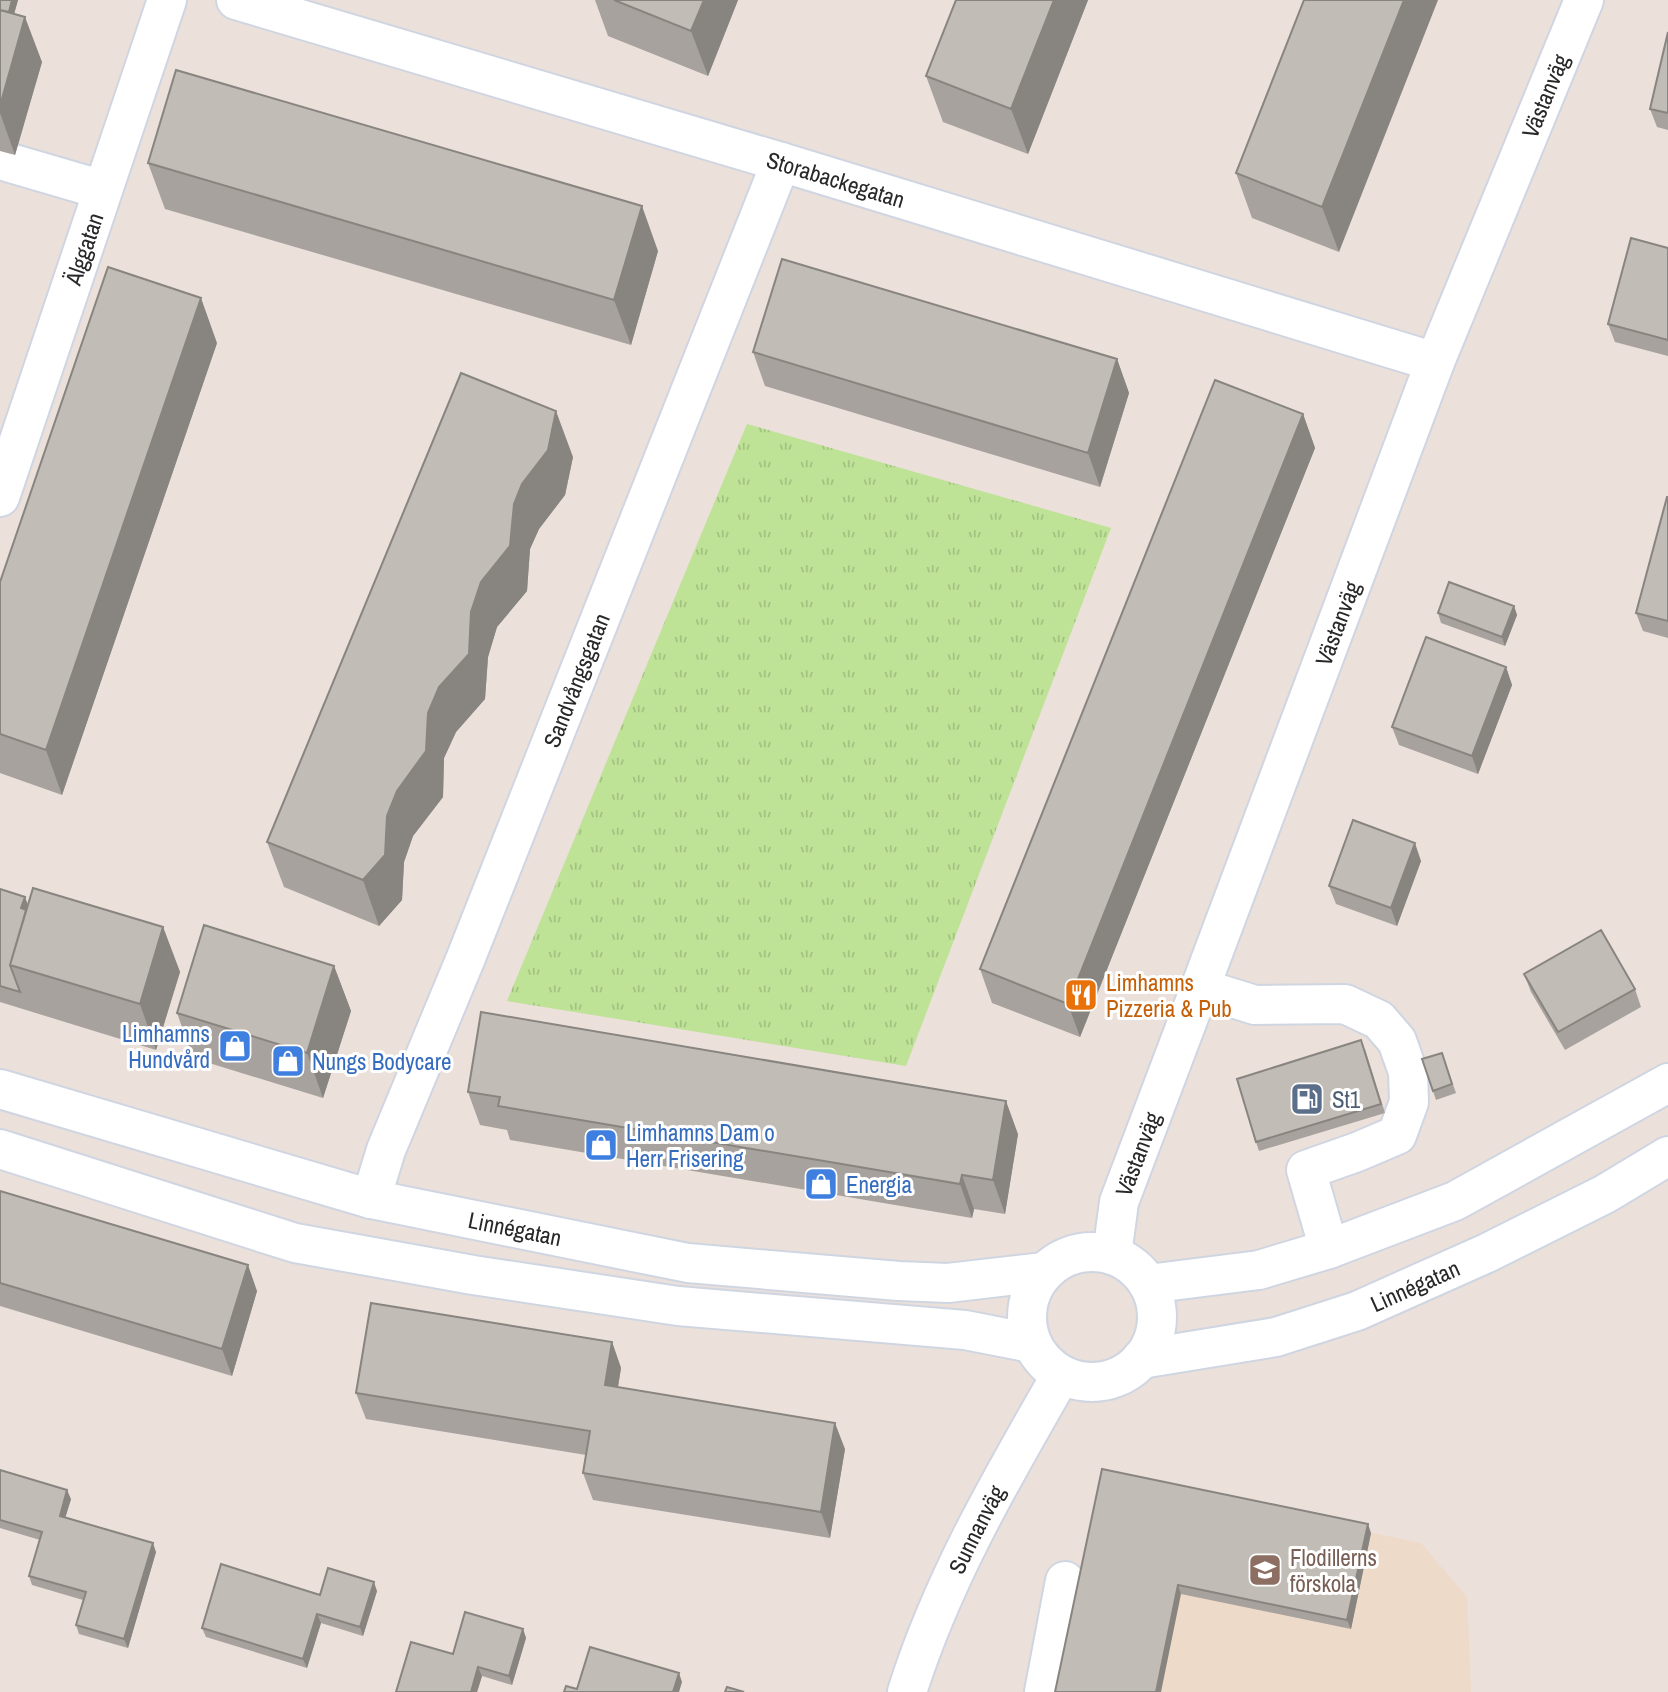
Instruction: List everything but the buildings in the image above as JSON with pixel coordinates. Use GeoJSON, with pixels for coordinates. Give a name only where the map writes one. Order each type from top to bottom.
{"type":"FeatureCollection","features":[{"type":"Feature","properties":{"kind":"street","name":"Älggatan"},"geometry":{"type":"LineString","coordinates":[[0,497],[167,0]]}},
{"type":"Feature","properties":{"kind":"street","name":"Storabackegatan"},"geometry":{"type":"LineString","coordinates":[[236,0],[781,162],[1435,362]]}},
{"type":"Feature","properties":{"kind":"street","name":"Västanväg"},"geometry":{"type":"LineString","coordinates":[[1112,1255],[1119,1202],[1435,362],[1584,0]]}},
{"type":"Feature","properties":{"kind":"street"},"geometry":{"type":"LineString","coordinates":[[0,160],[103,190]]}},
{"type":"Feature","properties":{"kind":"street","name":"Sandvångsgatan"},"geometry":{"type":"LineString","coordinates":[[371,1199],[386,1150],[473,939],[781,162]]}},
{"type":"Feature","properties":{"kind":"street"},"geometry":{"type":"LineString","coordinates":[[1200,988],[1255,1005],[1345,1004],[1378,1020],[1397,1041],[1408,1072],[1409,1102],[1397,1135],[1306,1170],[1329,1249]]}},
{"type":"Feature","properties":{"kind":"street"},"geometry":{"type":"LineString","coordinates":[[1148,1284],[1247,1272],[1329,1249],[1455,1201],[1668,1083]]}},
{"type":"Feature","properties":{"kind":"street","name":"Linnégatan"},"geometry":{"type":"LineString","coordinates":[[0,1089],[371,1199],[688,1263],[948,1283],[1044,1272]]}},
{"type":"Feature","properties":{"kind":"street"},"geometry":{"type":"LineString","coordinates":[[0,1149],[295,1243],[473,1275],[678,1306],[965,1330],[1031,1343]]}},
{"type":"Feature","properties":{"kind":"street","name":"Linnégatan"},"geometry":{"type":"LineString","coordinates":[[1141,1359],[1276,1337],[1357,1311],[1487,1253],[1589,1202],[1668,1156]]}},
{"type":"Feature","properties":{"kind":"street"},"geometry":{"type":"LineString","coordinates":[[1089,1252],[1112,1255],[1131,1266],[1148,1284],[1156,1304],[1157,1326],[1146,1353],[1119,1377],[1092,1383],[1061,1375],[1048,1366],[1031,1343],[1026,1320],[1031,1292],[1044,1272],[1056,1263],[1076,1254],[1089,1252]]}},
{"type":"Feature","properties":{"kind":"street","name":"Sunnanväg"},"geometry":{"type":"LineString","coordinates":[[909,1692],[924,1639],[971,1534],[1061,1375]]}},
{"type":"Feature","properties":{"kind":"street"},"geometry":{"type":"LineString","coordinates":[[1044,1692],[1065,1581]]}},
{"type":"Feature","properties":{"kind":"shaded area","name":"Flodillerns förskola"},"geometry":{"type":"Polygon","coordinates":[[[1105,1478],[1421,1543],[1467,1597],[1471,1692],[1061,1692],[1105,1478]]]}},
{"type":"Feature","properties":{"kind":"green space"},"geometry":{"type":"Polygon","coordinates":[[[747,424],[1111,528],[906,1066],[507,1001],[747,424]]]}},
{"type":"Feature","properties":{"kind":"place","name":"Limhamns Pizzeria & Pub"},"geometry":{"type":"Point","coordinates":[1081,995]}},
{"type":"Feature","properties":{"kind":"place","name":"Limhamns Hundvård"},"geometry":{"type":"Point","coordinates":[235,1046]}},
{"type":"Feature","properties":{"kind":"place","name":"Nungs Bodycare"},"geometry":{"type":"Point","coordinates":[288,1061]}},
{"type":"Feature","properties":{"kind":"place","name":"St1"},"geometry":{"type":"Point","coordinates":[1307,1099]}},
{"type":"Feature","properties":{"kind":"place","name":"Limhamns Dam o Herr Frisering"},"geometry":{"type":"Point","coordinates":[601,1145]}},
{"type":"Feature","properties":{"kind":"place","name":"Energia"},"geometry":{"type":"Point","coordinates":[821,1184]}},
{"type":"Feature","properties":{"kind":"place","name":"Flodillerns förskola"},"geometry":{"type":"Point","coordinates":[1265,1570]}}]}
